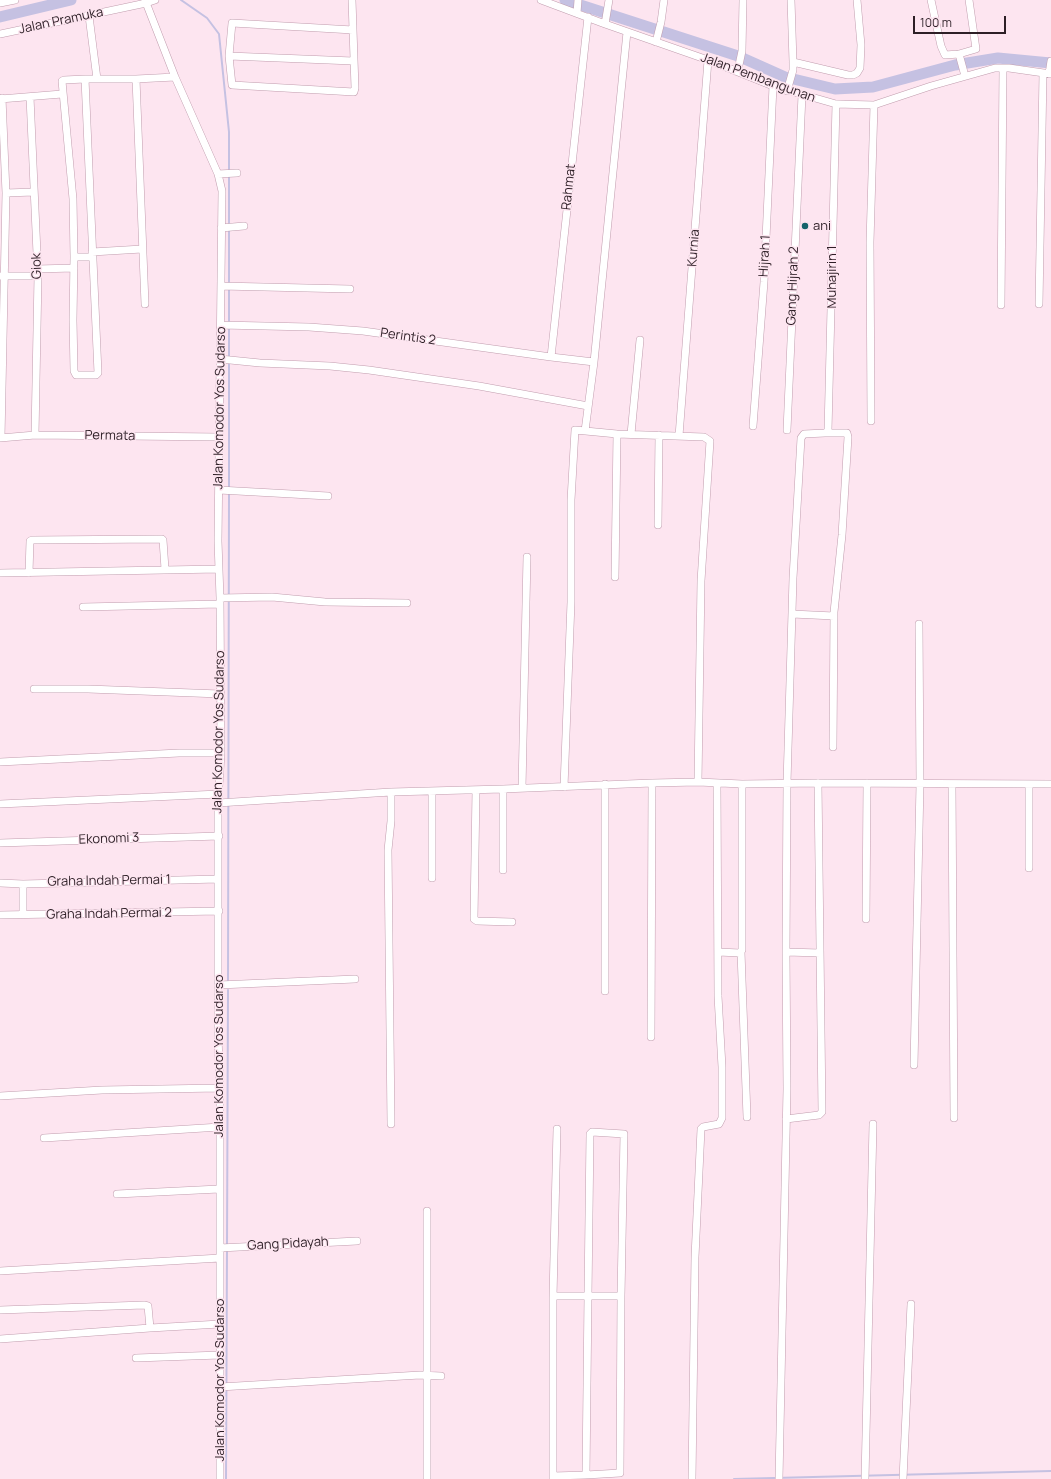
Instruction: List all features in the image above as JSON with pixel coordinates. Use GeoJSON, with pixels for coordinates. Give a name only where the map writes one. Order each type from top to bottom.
{"type":"FeatureCollection","features":[{"type":"Feature","properties":{"kind":"street"},"geometry":{"type":"LineString","coordinates":[[0,3],[15,0]]}},
{"type":"Feature","properties":{"kind":"street"},"geometry":{"type":"LineString","coordinates":[[145,2],[155,0]]}},
{"type":"Feature","properties":{"kind":"street"},"geometry":{"type":"LineString","coordinates":[[352,0],[355,88],[353,93],[233,86],[231,82],[229,56],[231,25],[234,23],[352,30]]}},
{"type":"Feature","properties":{"kind":"street","name":"Jalan Pembangunan"},"geometry":{"type":"LineString","coordinates":[[541,0],[577,7],[588,17],[605,21],[627,32],[657,39],[708,60],[737,68],[772,86],[836,104],[874,105],[964,73],[987,69],[1003,68],[1048,74]]}},
{"type":"Feature","properties":{"kind":"street"},"geometry":{"type":"LineString","coordinates":[[657,39],[664,0]]}},
{"type":"Feature","properties":{"kind":"street"},"geometry":{"type":"LineString","coordinates":[[737,68],[742,51],[743,0]]}},
{"type":"Feature","properties":{"kind":"street"},"geometry":{"type":"LineString","coordinates":[[787,91],[793,70],[791,0]]}},
{"type":"Feature","properties":{"kind":"street"},"geometry":{"type":"LineString","coordinates":[[793,62],[848,74],[857,73],[860,68],[861,45],[856,0]]}},
{"type":"Feature","properties":{"kind":"street"},"geometry":{"type":"LineString","coordinates":[[931,0],[943,53],[945,55],[960,57],[976,49],[969,0]]}},
{"type":"Feature","properties":{"kind":"street"},"geometry":{"type":"LineString","coordinates":[[605,21],[609,1]]}},
{"type":"Feature","properties":{"kind":"street","name":"Jalan Pramuka"},"geometry":{"type":"LineString","coordinates":[[0,34],[89,16],[145,2]]}},
{"type":"Feature","properties":{"kind":"street","name":"Jalan Komodor Yos Sudarso"},"geometry":{"type":"LineString","coordinates":[[145,2],[175,76],[221,174],[222,191],[224,325],[219,437],[222,490],[219,569],[222,600],[220,694],[221,753],[219,794],[221,803],[218,879],[218,1037],[222,1248],[220,1258],[220,1479]]}},
{"type":"Feature","properties":{"kind":"street"},"geometry":{"type":"LineString","coordinates":[[89,16],[97,79]]}},
{"type":"Feature","properties":{"kind":"street","name":"Rahmat"},"geometry":{"type":"LineString","coordinates":[[551,357],[588,17]]}},
{"type":"Feature","properties":{"kind":"street"},"geometry":{"type":"LineString","coordinates":[[585,431],[594,362],[627,32]]}},
{"type":"Feature","properties":{"kind":"street"},"geometry":{"type":"LineString","coordinates":[[229,56],[353,61]]}},
{"type":"Feature","properties":{"kind":"street"},"geometry":{"type":"LineString","coordinates":[[960,57],[964,73]]}},
{"type":"Feature","properties":{"kind":"street","name":"Kurnia"},"geometry":{"type":"LineString","coordinates":[[679,436],[708,60]]}},
{"type":"Feature","properties":{"kind":"street"},"geometry":{"type":"LineString","coordinates":[[1039,304],[1048,74],[1051,61]]}},
{"type":"Feature","properties":{"kind":"street"},"geometry":{"type":"LineString","coordinates":[[1001,305],[1003,68]]}},
{"type":"Feature","properties":{"kind":"street"},"geometry":{"type":"LineString","coordinates":[[85,79],[98,373],[96,375],[74,374],[73,192],[62,94],[63,81],[85,79],[136,79],[175,76]]}},
{"type":"Feature","properties":{"kind":"street"},"geometry":{"type":"LineString","coordinates":[[136,79],[145,304]]}},
{"type":"Feature","properties":{"kind":"street","name":"Hijrah 1"},"geometry":{"type":"LineString","coordinates":[[753,426],[764,282],[772,86]]}},
{"type":"Feature","properties":{"kind":"street"},"geometry":{"type":"LineString","coordinates":[[0,438],[2,276],[6,193],[1,98],[62,94]]}},
{"type":"Feature","properties":{"kind":"street","name":"Gang Hijrah 2"},"geometry":{"type":"LineString","coordinates":[[787,430],[802,95]]}},
{"type":"Feature","properties":{"kind":"street","name":"Giok"},"geometry":{"type":"LineString","coordinates":[[30,97],[38,272],[35,435]]}},
{"type":"Feature","properties":{"kind":"street","name":"Muhajirin 1"},"geometry":{"type":"LineString","coordinates":[[825,433],[828,431],[836,104]]}},
{"type":"Feature","properties":{"kind":"street"},"geometry":{"type":"LineString","coordinates":[[871,421],[870,242],[874,105]]}},
{"type":"Feature","properties":{"kind":"street"},"geometry":{"type":"LineString","coordinates":[[221,174],[235,173]]}},
{"type":"Feature","properties":{"kind":"street"},"geometry":{"type":"LineString","coordinates":[[6,193],[34,192]]}},
{"type":"Feature","properties":{"kind":"street"},"geometry":{"type":"LineString","coordinates":[[223,228],[244,226]]}},
{"type":"Feature","properties":{"kind":"street"},"geometry":{"type":"LineString","coordinates":[[74,257],[142,249]]}},
{"type":"Feature","properties":{"kind":"street"},"geometry":{"type":"LineString","coordinates":[[2,276],[74,268]]}},
{"type":"Feature","properties":{"kind":"street"},"geometry":{"type":"LineString","coordinates":[[224,285],[350,289]]}},
{"type":"Feature","properties":{"kind":"street","name":"Perintis 2"},"geometry":{"type":"LineString","coordinates":[[224,325],[309,327],[363,331],[594,362]]}},
{"type":"Feature","properties":{"kind":"street"},"geometry":{"type":"LineString","coordinates":[[631,434],[640,340]]}},
{"type":"Feature","properties":{"kind":"street"},"geometry":{"type":"LineString","coordinates":[[223,359],[368,370],[478,386],[588,406]]}},
{"type":"Feature","properties":{"kind":"street"},"geometry":{"type":"LineString","coordinates":[[564,787],[571,609],[571,500],[574,430],[617,434],[704,437],[710,441],[701,581],[698,782]]}},
{"type":"Feature","properties":{"kind":"street"},"geometry":{"type":"LineString","coordinates":[[778,1475],[786,1119],[787,783],[792,614],[801,438],[804,434],[847,433],[848,437],[842,535],[834,616],[834,747]]}},
{"type":"Feature","properties":{"kind":"street"},"geometry":{"type":"LineString","coordinates":[[615,577],[617,434]]}},
{"type":"Feature","properties":{"kind":"street","name":"Permata"},"geometry":{"type":"LineString","coordinates":[[0,438],[35,435],[219,437]]}},
{"type":"Feature","properties":{"kind":"street"},"geometry":{"type":"LineString","coordinates":[[658,526],[659,435]]}},
{"type":"Feature","properties":{"kind":"street"},"geometry":{"type":"LineString","coordinates":[[222,490],[328,496]]}},
{"type":"Feature","properties":{"kind":"street"},"geometry":{"type":"LineString","coordinates":[[29,573],[30,541],[32,540],[162,539],[165,569]]}},
{"type":"Feature","properties":{"kind":"street"},"geometry":{"type":"LineString","coordinates":[[522,788],[527,556]]}},
{"type":"Feature","properties":{"kind":"street"},"geometry":{"type":"LineString","coordinates":[[0,573],[219,569]]}},
{"type":"Feature","properties":{"kind":"street"},"geometry":{"type":"LineString","coordinates":[[83,606],[272,597],[325,602],[407,603]]}},
{"type":"Feature","properties":{"kind":"street"},"geometry":{"type":"LineString","coordinates":[[792,614],[834,616]]}},
{"type":"Feature","properties":{"kind":"street"},"geometry":{"type":"LineString","coordinates":[[914,1065],[920,784],[919,624]]}},
{"type":"Feature","properties":{"kind":"street"},"geometry":{"type":"LineString","coordinates":[[34,689],[88,689],[220,694]]}},
{"type":"Feature","properties":{"kind":"street"},"geometry":{"type":"LineString","coordinates":[[0,762],[179,753],[221,753]]}},
{"type":"Feature","properties":{"kind":"street"},"geometry":{"type":"LineString","coordinates":[[221,803],[391,792],[503,790],[605,784],[698,782],[742,784],[1051,784]]}},
{"type":"Feature","properties":{"kind":"street"},"geometry":{"type":"LineString","coordinates":[[651,1037],[652,783]]}},
{"type":"Feature","properties":{"kind":"street"},"geometry":{"type":"LineString","coordinates":[[692,1475],[695,1257],[701,1129],[703,1127],[719,1124],[722,1118],[722,1066],[718,996],[717,783]]}},
{"type":"Feature","properties":{"kind":"street"},"geometry":{"type":"LineString","coordinates":[[786,1119],[819,1115],[822,1112],[818,783]]}},
{"type":"Feature","properties":{"kind":"street"},"geometry":{"type":"LineString","coordinates":[[866,919],[867,783]]}},
{"type":"Feature","properties":{"kind":"street"},"geometry":{"type":"LineString","coordinates":[[604,991],[605,784]]}},
{"type":"Feature","properties":{"kind":"street"},"geometry":{"type":"LineString","coordinates":[[742,784],[741,952],[747,1117]]}},
{"type":"Feature","properties":{"kind":"street"},"geometry":{"type":"LineString","coordinates":[[952,784],[954,1118]]}},
{"type":"Feature","properties":{"kind":"street"},"geometry":{"type":"LineString","coordinates":[[1029,784],[1029,868]]}},
{"type":"Feature","properties":{"kind":"street"},"geometry":{"type":"LineString","coordinates":[[476,790],[474,919],[477,922],[512,922]]}},
{"type":"Feature","properties":{"kind":"street"},"geometry":{"type":"LineString","coordinates":[[503,790],[503,870]]}},
{"type":"Feature","properties":{"kind":"street"},"geometry":{"type":"LineString","coordinates":[[391,792],[391,821],[388,850],[391,1124]]}},
{"type":"Feature","properties":{"kind":"street"},"geometry":{"type":"LineString","coordinates":[[432,792],[432,878]]}},
{"type":"Feature","properties":{"kind":"street"},"geometry":{"type":"LineString","coordinates":[[0,804],[219,794]]}},
{"type":"Feature","properties":{"kind":"street","name":"Ekonomi 3"},"geometry":{"type":"LineString","coordinates":[[0,843],[219,836]]}},
{"type":"Feature","properties":{"kind":"street","name":"Graha Indah Permai 1"},"geometry":{"type":"LineString","coordinates":[[0,883],[23,884],[218,879]]}},
{"type":"Feature","properties":{"kind":"street"},"geometry":{"type":"LineString","coordinates":[[23,884],[23,915]]}},
{"type":"Feature","properties":{"kind":"street","name":"Graha Indah Permai 2"},"geometry":{"type":"LineString","coordinates":[[0,916],[219,911]]}},
{"type":"Feature","properties":{"kind":"street"},"geometry":{"type":"LineString","coordinates":[[718,952],[741,952]]}},
{"type":"Feature","properties":{"kind":"street"},"geometry":{"type":"LineString","coordinates":[[786,952],[820,953]]}},
{"type":"Feature","properties":{"kind":"street"},"geometry":{"type":"LineString","coordinates":[[219,986],[355,979]]}},
{"type":"Feature","properties":{"kind":"street"},"geometry":{"type":"LineString","coordinates":[[0,1096],[102,1090],[220,1088]]}},
{"type":"Feature","properties":{"kind":"street"},"geometry":{"type":"LineString","coordinates":[[865,1479],[873,1124]]}},
{"type":"Feature","properties":{"kind":"street"},"geometry":{"type":"LineString","coordinates":[[44,1138],[220,1127]]}},
{"type":"Feature","properties":{"kind":"street"},"geometry":{"type":"LineString","coordinates":[[557,1129],[553,1296],[553,1478],[586,1475],[620,1476],[624,1134],[590,1133],[586,1475]]}},
{"type":"Feature","properties":{"kind":"street"},"geometry":{"type":"LineString","coordinates":[[117,1194],[220,1189]]}},
{"type":"Feature","properties":{"kind":"street"},"geometry":{"type":"LineString","coordinates":[[427,1211],[427,1478]]}},
{"type":"Feature","properties":{"kind":"street","name":"Gang Pidayah"},"geometry":{"type":"LineString","coordinates":[[222,1248],[357,1241]]}},
{"type":"Feature","properties":{"kind":"street"},"geometry":{"type":"LineString","coordinates":[[0,1271],[220,1258]]}},
{"type":"Feature","properties":{"kind":"street"},"geometry":{"type":"LineString","coordinates":[[553,1296],[621,1296]]}},
{"type":"Feature","properties":{"kind":"street"},"geometry":{"type":"LineString","coordinates":[[902,1479],[911,1304]]}},
{"type":"Feature","properties":{"kind":"street"},"geometry":{"type":"LineString","coordinates":[[0,1310],[144,1305],[148,1306],[150,1328]]}},
{"type":"Feature","properties":{"kind":"street"},"geometry":{"type":"LineString","coordinates":[[0,1339],[220,1324]]}},
{"type":"Feature","properties":{"kind":"street"},"geometry":{"type":"LineString","coordinates":[[136,1358],[220,1355]]}},
{"type":"Feature","properties":{"kind":"street"},"geometry":{"type":"LineString","coordinates":[[221,1387],[427,1375],[441,1376]]}},
{"type":"Feature","properties":{"kind":"waterway"},"geometry":{"type":"LineString","coordinates":[[0,17],[71,0]]}},
{"type":"Feature","properties":{"kind":"waterway"},"geometry":{"type":"LineString","coordinates":[[181,0],[207,18],[219,34],[229,132],[229,225]]}},
{"type":"Feature","properties":{"kind":"waterway"},"geometry":{"type":"LineString","coordinates":[[565,0],[738,56],[785,77],[835,89],[873,87],[955,65],[998,58],[1051,63]]}},
{"type":"Feature","properties":{"kind":"waterway"},"geometry":{"type":"LineString","coordinates":[[229,229],[229,323]]}},
{"type":"Feature","properties":{"kind":"waterway"},"geometry":{"type":"LineString","coordinates":[[229,327],[229,489]]}},
{"type":"Feature","properties":{"kind":"waterway"},"geometry":{"type":"LineString","coordinates":[[228,980],[229,493]]}},
{"type":"Feature","properties":{"kind":"waterway"},"geometry":{"type":"LineString","coordinates":[[227,1246],[228,990]]}},
{"type":"Feature","properties":{"kind":"waterway"},"geometry":{"type":"LineString","coordinates":[[226,1479],[227,1250]]}},
{"type":"Feature","properties":{"kind":"waterway"},"geometry":{"type":"LineString","coordinates":[[734,1479],[1051,1471]]}},
{"type":"Feature","properties":{"kind":"place","name":"ani"},"geometry":{"type":"Point","coordinates":[805,226]}}]}
